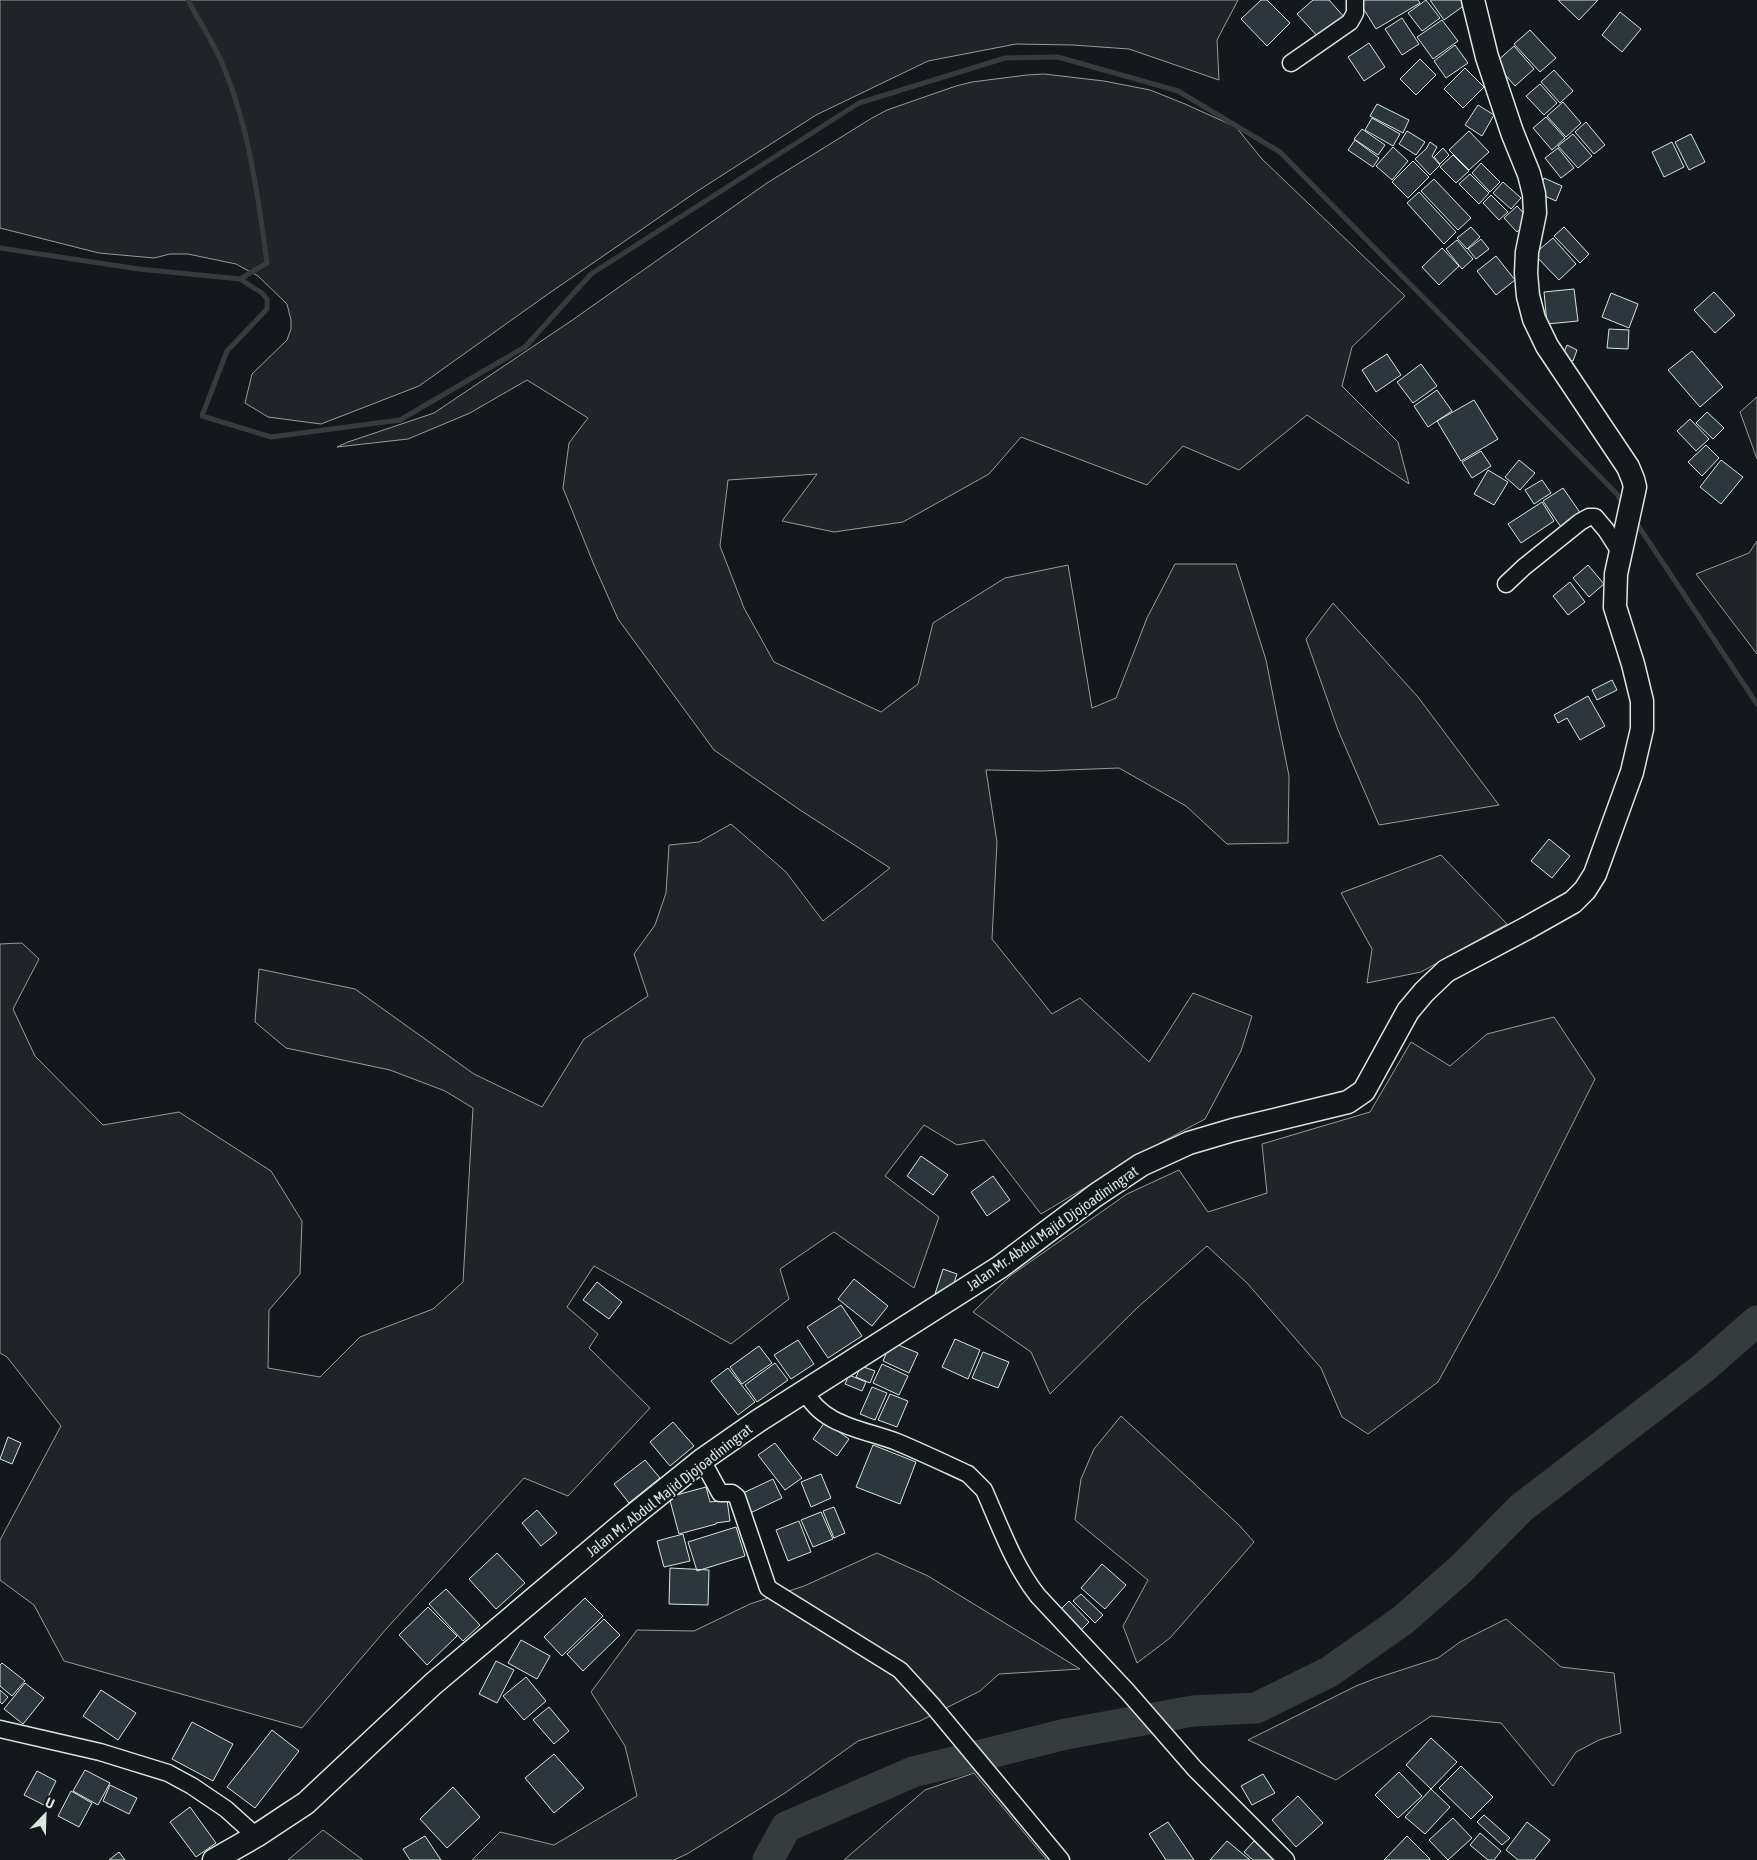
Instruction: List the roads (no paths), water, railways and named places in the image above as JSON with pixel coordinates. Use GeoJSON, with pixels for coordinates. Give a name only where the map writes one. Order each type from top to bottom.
{"type":"FeatureCollection","features":[{"type":"Feature","properties":{"kind":"street"},"geometry":{"type":"LineString","coordinates":[[1291,63],[1350,22],[1355,13],[1355,0]]}},
{"type":"Feature","properties":{"kind":"street","name":"Jalan Mr. Abdul Majid Djojoadiningrat"},"geometry":{"type":"LineString","coordinates":[[214,1860],[256,1836],[306,1803],[433,1684],[625,1522],[702,1460],[758,1421],[1000,1267],[1096,1195],[1141,1165],[1189,1143],[1232,1130],[1348,1102],[1357,1097],[1364,1091],[1408,1011],[1446,971],[1573,902],[1585,890],[1595,874],[1632,772],[1642,729],[1642,701],[1633,664],[1615,607],[1616,574],[1635,487],[1628,467],[1547,346],[1534,319],[1528,296],[1526,273],[1527,252],[1535,213],[1534,194],[1529,174],[1512,132],[1487,57],[1473,0]]}},
{"type":"Feature","properties":{"kind":"street"},"geometry":{"type":"LineString","coordinates":[[1506,584],[1524,567],[1580,522],[1589,517],[1595,517],[1621,546]]}},
{"type":"Feature","properties":{"kind":"street"},"geometry":{"type":"LineString","coordinates":[[805,1391],[811,1403],[837,1422],[897,1442],[968,1474],[984,1490],[1030,1586],[1127,1690],[1195,1769],[1286,1860]]}},
{"type":"Feature","properties":{"kind":"street"},"geometry":{"type":"LineString","coordinates":[[702,1460],[720,1493],[732,1493],[737,1497],[768,1588],[900,1670],[933,1706],[1061,1860]]}},
{"type":"Feature","properties":{"kind":"street"},"geometry":{"type":"LineString","coordinates":[[0,1729],[100,1752],[168,1772],[226,1809],[256,1836]]}},
{"type":"Feature","properties":{"kind":"waterway"},"geometry":{"type":"LineString","coordinates":[[188,0],[222,63],[239,111],[251,162],[267,263],[240,279]]}},
{"type":"Feature","properties":{"kind":"waterway"},"geometry":{"type":"LineString","coordinates":[[0,248],[139,269],[240,279],[262,293],[267,299],[267,309],[227,351],[202,416],[271,437],[400,420],[525,347],[591,274],[859,103],[1005,58],[1058,57],[1178,91],[1280,152],[1617,494],[1624,506]]}},
{"type":"Feature","properties":{"kind":"waterway"},"geometry":{"type":"LineString","coordinates":[[1635,521],[1757,704]]}},
{"type":"Feature","properties":{"kind":"waterway"},"geometry":{"type":"LineString","coordinates":[[768,1860],[786,1827],[913,1772],[1066,1734],[1193,1711],[1256,1708],[1329,1672],[1403,1620],[1461,1569],[1521,1508],[1702,1369],[1757,1321]]}}]}
